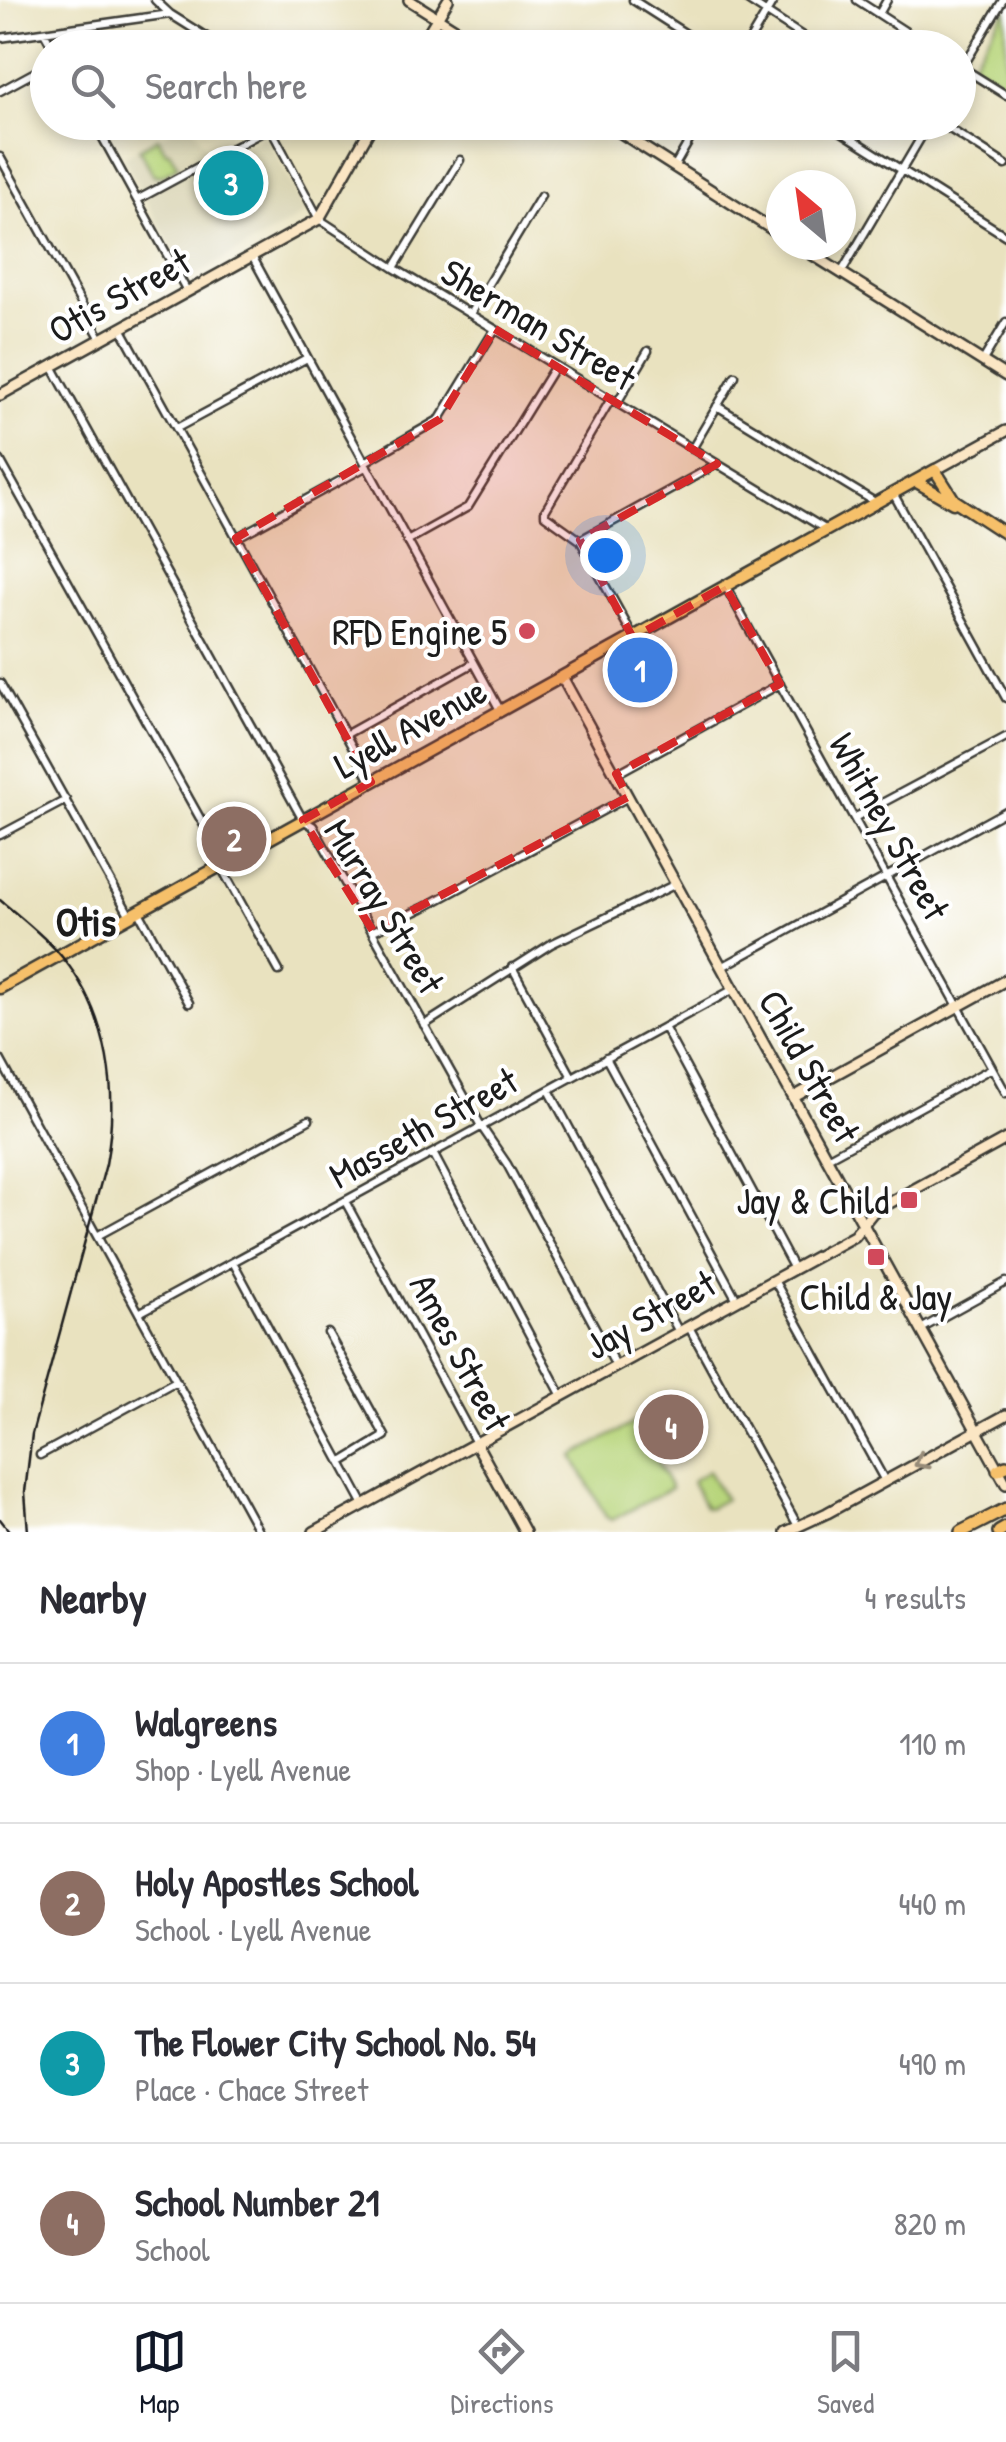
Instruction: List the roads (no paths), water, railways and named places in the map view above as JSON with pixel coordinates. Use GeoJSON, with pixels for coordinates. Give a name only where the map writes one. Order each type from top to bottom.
{"type":"FeatureCollection","features":[{"type":"Feature","properties":{"kind":"highway"},"geometry":{"type":"LineString","coordinates":[[962,1532],[1006,1509]]}},
{"type":"Feature","properties":{"kind":"highway"},"geometry":{"type":"LineString","coordinates":[[999,1532],[1006,1528]]}},
{"type":"Feature","properties":{"kind":"main road","name":"Lyell Avenue"},"geometry":{"type":"LineString","coordinates":[[0,988],[935,470]]}},
{"type":"Feature","properties":{"kind":"main road"},"geometry":{"type":"LineString","coordinates":[[935,470],[962,508]]}},
{"type":"Feature","properties":{"kind":"main road"},"geometry":{"type":"LineString","coordinates":[[915,481],[1006,534]]}},
{"type":"Feature","properties":{"kind":"street"},"geometry":{"type":"LineString","coordinates":[[155,0],[195,30]]}},
{"type":"Feature","properties":{"kind":"street"},"geometry":{"type":"LineString","coordinates":[[409,0],[458,30]]}},
{"type":"Feature","properties":{"kind":"street"},"geometry":{"type":"LineString","coordinates":[[430,30],[448,0]]}},
{"type":"Feature","properties":{"kind":"street"},"geometry":{"type":"LineString","coordinates":[[633,0],[680,30]]}},
{"type":"Feature","properties":{"kind":"street"},"geometry":{"type":"LineString","coordinates":[[746,0],[794,30]]}},
{"type":"Feature","properties":{"kind":"street"},"geometry":{"type":"LineString","coordinates":[[756,30],[774,0]]}},
{"type":"Feature","properties":{"kind":"street"},"geometry":{"type":"LineString","coordinates":[[857,0],[903,30]]}},
{"type":"Feature","properties":{"kind":"street"},"geometry":{"type":"LineString","coordinates":[[879,14],[887,0]]}},
{"type":"Feature","properties":{"kind":"street"},"geometry":{"type":"LineString","coordinates":[[976,43],[1003,0]]}},
{"type":"Feature","properties":{"kind":"street"},"geometry":{"type":"LineString","coordinates":[[58,30],[170,14]]}},
{"type":"Feature","properties":{"kind":"street"},"geometry":{"type":"LineString","coordinates":[[0,38],[30,34]]}},
{"type":"Feature","properties":{"kind":"street"},"geometry":{"type":"LineString","coordinates":[[0,91],[30,75]]}},
{"type":"Feature","properties":{"kind":"street"},"geometry":{"type":"LineString","coordinates":[[976,78],[1006,95]]}},
{"type":"Feature","properties":{"kind":"street"},"geometry":{"type":"LineString","coordinates":[[104,140],[187,292]]}},
{"type":"Feature","properties":{"kind":"street"},"geometry":{"type":"LineString","coordinates":[[137,200],[243,140]]}},
{"type":"Feature","properties":{"kind":"street","name":"Sherman Street"},"geometry":{"type":"LineString","coordinates":[[277,140],[319,219],[826,530]]}},
{"type":"Feature","properties":{"kind":"street"},"geometry":{"type":"LineString","coordinates":[[319,219],[364,140]]}},
{"type":"Feature","properties":{"kind":"street"},"geometry":{"type":"LineString","coordinates":[[632,140],[766,225]]}},
{"type":"Feature","properties":{"kind":"street"},"geometry":{"type":"LineString","coordinates":[[674,167],[690,140]]}},
{"type":"Feature","properties":{"kind":"street"},"geometry":{"type":"LineString","coordinates":[[854,140],[1006,236]]}},
{"type":"Feature","properties":{"kind":"street"},"geometry":{"type":"LineString","coordinates":[[842,273],[920,140]]}},
{"type":"Feature","properties":{"kind":"street"},"geometry":{"type":"LineString","coordinates":[[967,140],[1006,165]]}},
{"type":"Feature","properties":{"kind":"street"},"geometry":{"type":"LineString","coordinates":[[0,157],[101,339]]}},
{"type":"Feature","properties":{"kind":"street"},"geometry":{"type":"LineString","coordinates":[[394,268],[460,160]]}},
{"type":"Feature","properties":{"kind":"street"},"geometry":{"type":"LineString","coordinates":[[470,314],[542,196]]}},
{"type":"Feature","properties":{"kind":"street","name":"Otis Street"},"geometry":{"type":"LineString","coordinates":[[0,395],[319,219]]}},
{"type":"Feature","properties":{"kind":"street"},"geometry":{"type":"LineString","coordinates":[[252,256],[501,711]]}},
{"type":"Feature","properties":{"kind":"street"},"geometry":{"type":"LineString","coordinates":[[822,260],[1006,376]]}},
{"type":"Feature","properties":{"kind":"street"},"geometry":{"type":"LineString","coordinates":[[982,362],[1006,322]]}},
{"type":"Feature","properties":{"kind":"street"},"geometry":{"type":"LineString","coordinates":[[121,328],[372,782]]}},
{"type":"Feature","properties":{"kind":"street"},"geometry":{"type":"LineString","coordinates":[[236,538],[440,419],[495,329]]}},
{"type":"Feature","properties":{"kind":"street"},"geometry":{"type":"LineString","coordinates":[[634,638],[580,540],[548,518],[545,511],[648,352]]}},
{"type":"Feature","properties":{"kind":"street"},"geometry":{"type":"LineString","coordinates":[[176,428],[307,358]]}},
{"type":"Feature","properties":{"kind":"street","name":"Murray Street"},"geometry":{"type":"LineString","coordinates":[[52,366],[303,820],[314,826],[424,1025],[507,1164],[616,1366]]}},
{"type":"Feature","properties":{"kind":"street"},"geometry":{"type":"LineString","coordinates":[[408,541],[472,502],[555,366]]}},
{"type":"Feature","properties":{"kind":"street"},"geometry":{"type":"LineString","coordinates":[[692,448],[735,376]]}},
{"type":"Feature","properties":{"kind":"street"},"geometry":{"type":"LineString","coordinates":[[717,406],[876,502]]}},
{"type":"Feature","properties":{"kind":"street","name":"Lyell Avenue"},"geometry":{"type":"LineString","coordinates":[[935,470],[1006,431]]}},
{"type":"Feature","properties":{"kind":"street"},"geometry":{"type":"LineString","coordinates":[[0,460],[279,971]]}},
{"type":"Feature","properties":{"kind":"street"},"geometry":{"type":"LineString","coordinates":[[580,540],[717,464]]}},
{"type":"Feature","properties":{"kind":"street"},"geometry":{"type":"LineString","coordinates":[[892,493],[1006,698]]}},
{"type":"Feature","properties":{"kind":"street","name":"Whitney Street"},"geometry":{"type":"LineString","coordinates":[[726,586],[1006,1093]]}},
{"type":"Feature","properties":{"kind":"street"},"geometry":{"type":"LineString","coordinates":[[345,734],[474,663]]}},
{"type":"Feature","properties":{"kind":"street","name":"Child Street"},"geometry":{"type":"LineString","coordinates":[[562,677],[1003,1474]]}},
{"type":"Feature","properties":{"kind":"street"},"geometry":{"type":"LineString","coordinates":[[0,684],[189,1003]]}},
{"type":"Feature","properties":{"kind":"street"},"geometry":{"type":"LineString","coordinates":[[616,774],[780,684]]}},
{"type":"Feature","properties":{"kind":"street"},"geometry":{"type":"LineString","coordinates":[[854,818],[1006,737]]}},
{"type":"Feature","properties":{"kind":"street"},"geometry":{"type":"LineString","coordinates":[[373,932],[628,797]]}},
{"type":"Feature","properties":{"kind":"street"},"geometry":{"type":"LineString","coordinates":[[0,835],[66,800]]}},
{"type":"Feature","properties":{"kind":"street"},"geometry":{"type":"LineString","coordinates":[[722,967],[1006,811]]}},
{"type":"Feature","properties":{"kind":"street"},"geometry":{"type":"LineString","coordinates":[[424,1025],[551,944],[676,884]]}},
{"type":"Feature","properties":{"kind":"street"},"geometry":{"type":"LineString","coordinates":[[512,967],[572,1077]]}},
{"type":"Feature","properties":{"kind":"street"},"geometry":{"type":"LineString","coordinates":[[794,1098],[1006,980]]}},
{"type":"Feature","properties":{"kind":"street","name":"Masseth Street"},"geometry":{"type":"LineString","coordinates":[[139,1313],[734,989]]}},
{"type":"Feature","properties":{"kind":"street"},"geometry":{"type":"LineString","coordinates":[[664,1027],[794,1269]]}},
{"type":"Feature","properties":{"kind":"street"},"geometry":{"type":"LineString","coordinates":[[606,1058],[737,1300]]}},
{"type":"Feature","properties":{"kind":"street"},"geometry":{"type":"LineString","coordinates":[[0,1059],[259,1532]]}},
{"type":"Feature","properties":{"kind":"street"},"geometry":{"type":"LineString","coordinates":[[827,1158],[992,1068]]}},
{"type":"Feature","properties":{"kind":"street"},"geometry":{"type":"LineString","coordinates":[[549,1090],[678,1332]]}},
{"type":"Feature","properties":{"kind":"street"},"geometry":{"type":"LineString","coordinates":[[97,1236],[309,1120]]}},
{"type":"Feature","properties":{"kind":"street","name":"Jay Street"},"geometry":{"type":"LineString","coordinates":[[314,1532],[854,1236],[873,1212],[1006,1139]]}},
{"type":"Feature","properties":{"kind":"street"},"geometry":{"type":"LineString","coordinates":[[433,1153],[562,1396]]}},
{"type":"Feature","properties":{"kind":"street","name":"Ames Street"},"geometry":{"type":"LineString","coordinates":[[345,1201],[525,1532]]}},
{"type":"Feature","properties":{"kind":"street"},"geometry":{"type":"LineString","coordinates":[[233,1262],[364,1504]]}},
{"type":"Feature","properties":{"kind":"street"},"geometry":{"type":"LineString","coordinates":[[774,1280],[885,1482]]}},
{"type":"Feature","properties":{"kind":"street"},"geometry":{"type":"LineString","coordinates":[[921,1329],[1006,1282]]}},
{"type":"Feature","properties":{"kind":"street"},"geometry":{"type":"LineString","coordinates":[[689,1327],[798,1526]]}},
{"type":"Feature","properties":{"kind":"street"},"geometry":{"type":"LineString","coordinates":[[328,1333],[384,1436],[342,1462]]}},
{"type":"Feature","properties":{"kind":"street"},"geometry":{"type":"LineString","coordinates":[[40,1456],[176,1381]]}},
{"type":"Feature","properties":{"kind":"street"},"geometry":{"type":"LineString","coordinates":[[786,1532],[1006,1415]]}},
{"type":"Feature","properties":{"kind":"railway"},"geometry":{"type":"LineString","coordinates":[[0,900],[49,942],[79,980],[100,1030],[110,1083],[106,1164],[32,1434],[25,1492],[28,1532]]}},
{"type":"Feature","properties":{"kind":"railway"},"geometry":{"type":"LineString","coordinates":[[0,1519],[10,1532]]}},
{"type":"Feature","properties":{"kind":"place","name":"The Flower City School No. 54"},"geometry":{"type":"Point","coordinates":[231,183]}},
{"type":"Feature","properties":{"kind":"place","name":"RFD Engine 5"},"geometry":{"type":"Point","coordinates":[527,631]}},
{"type":"Feature","properties":{"kind":"place","name":"Walgreens"},"geometry":{"type":"Point","coordinates":[640,670]}},
{"type":"Feature","properties":{"kind":"place","name":"Holy Apostles School"},"geometry":{"type":"Point","coordinates":[234,839]}},
{"type":"Feature","properties":{"kind":"place","name":"Jay & Child"},"geometry":{"type":"Point","coordinates":[909,1200]}},
{"type":"Feature","properties":{"kind":"place","name":"Child & Jay"},"geometry":{"type":"Point","coordinates":[876,1257]}},
{"type":"Feature","properties":{"kind":"place","name":"School Number 21"},"geometry":{"type":"Point","coordinates":[671,1427]}},
{"type":"Feature","properties":{"kind":"district","name":"Otis"},"geometry":{"type":"Point","coordinates":[86,921]}}]}
